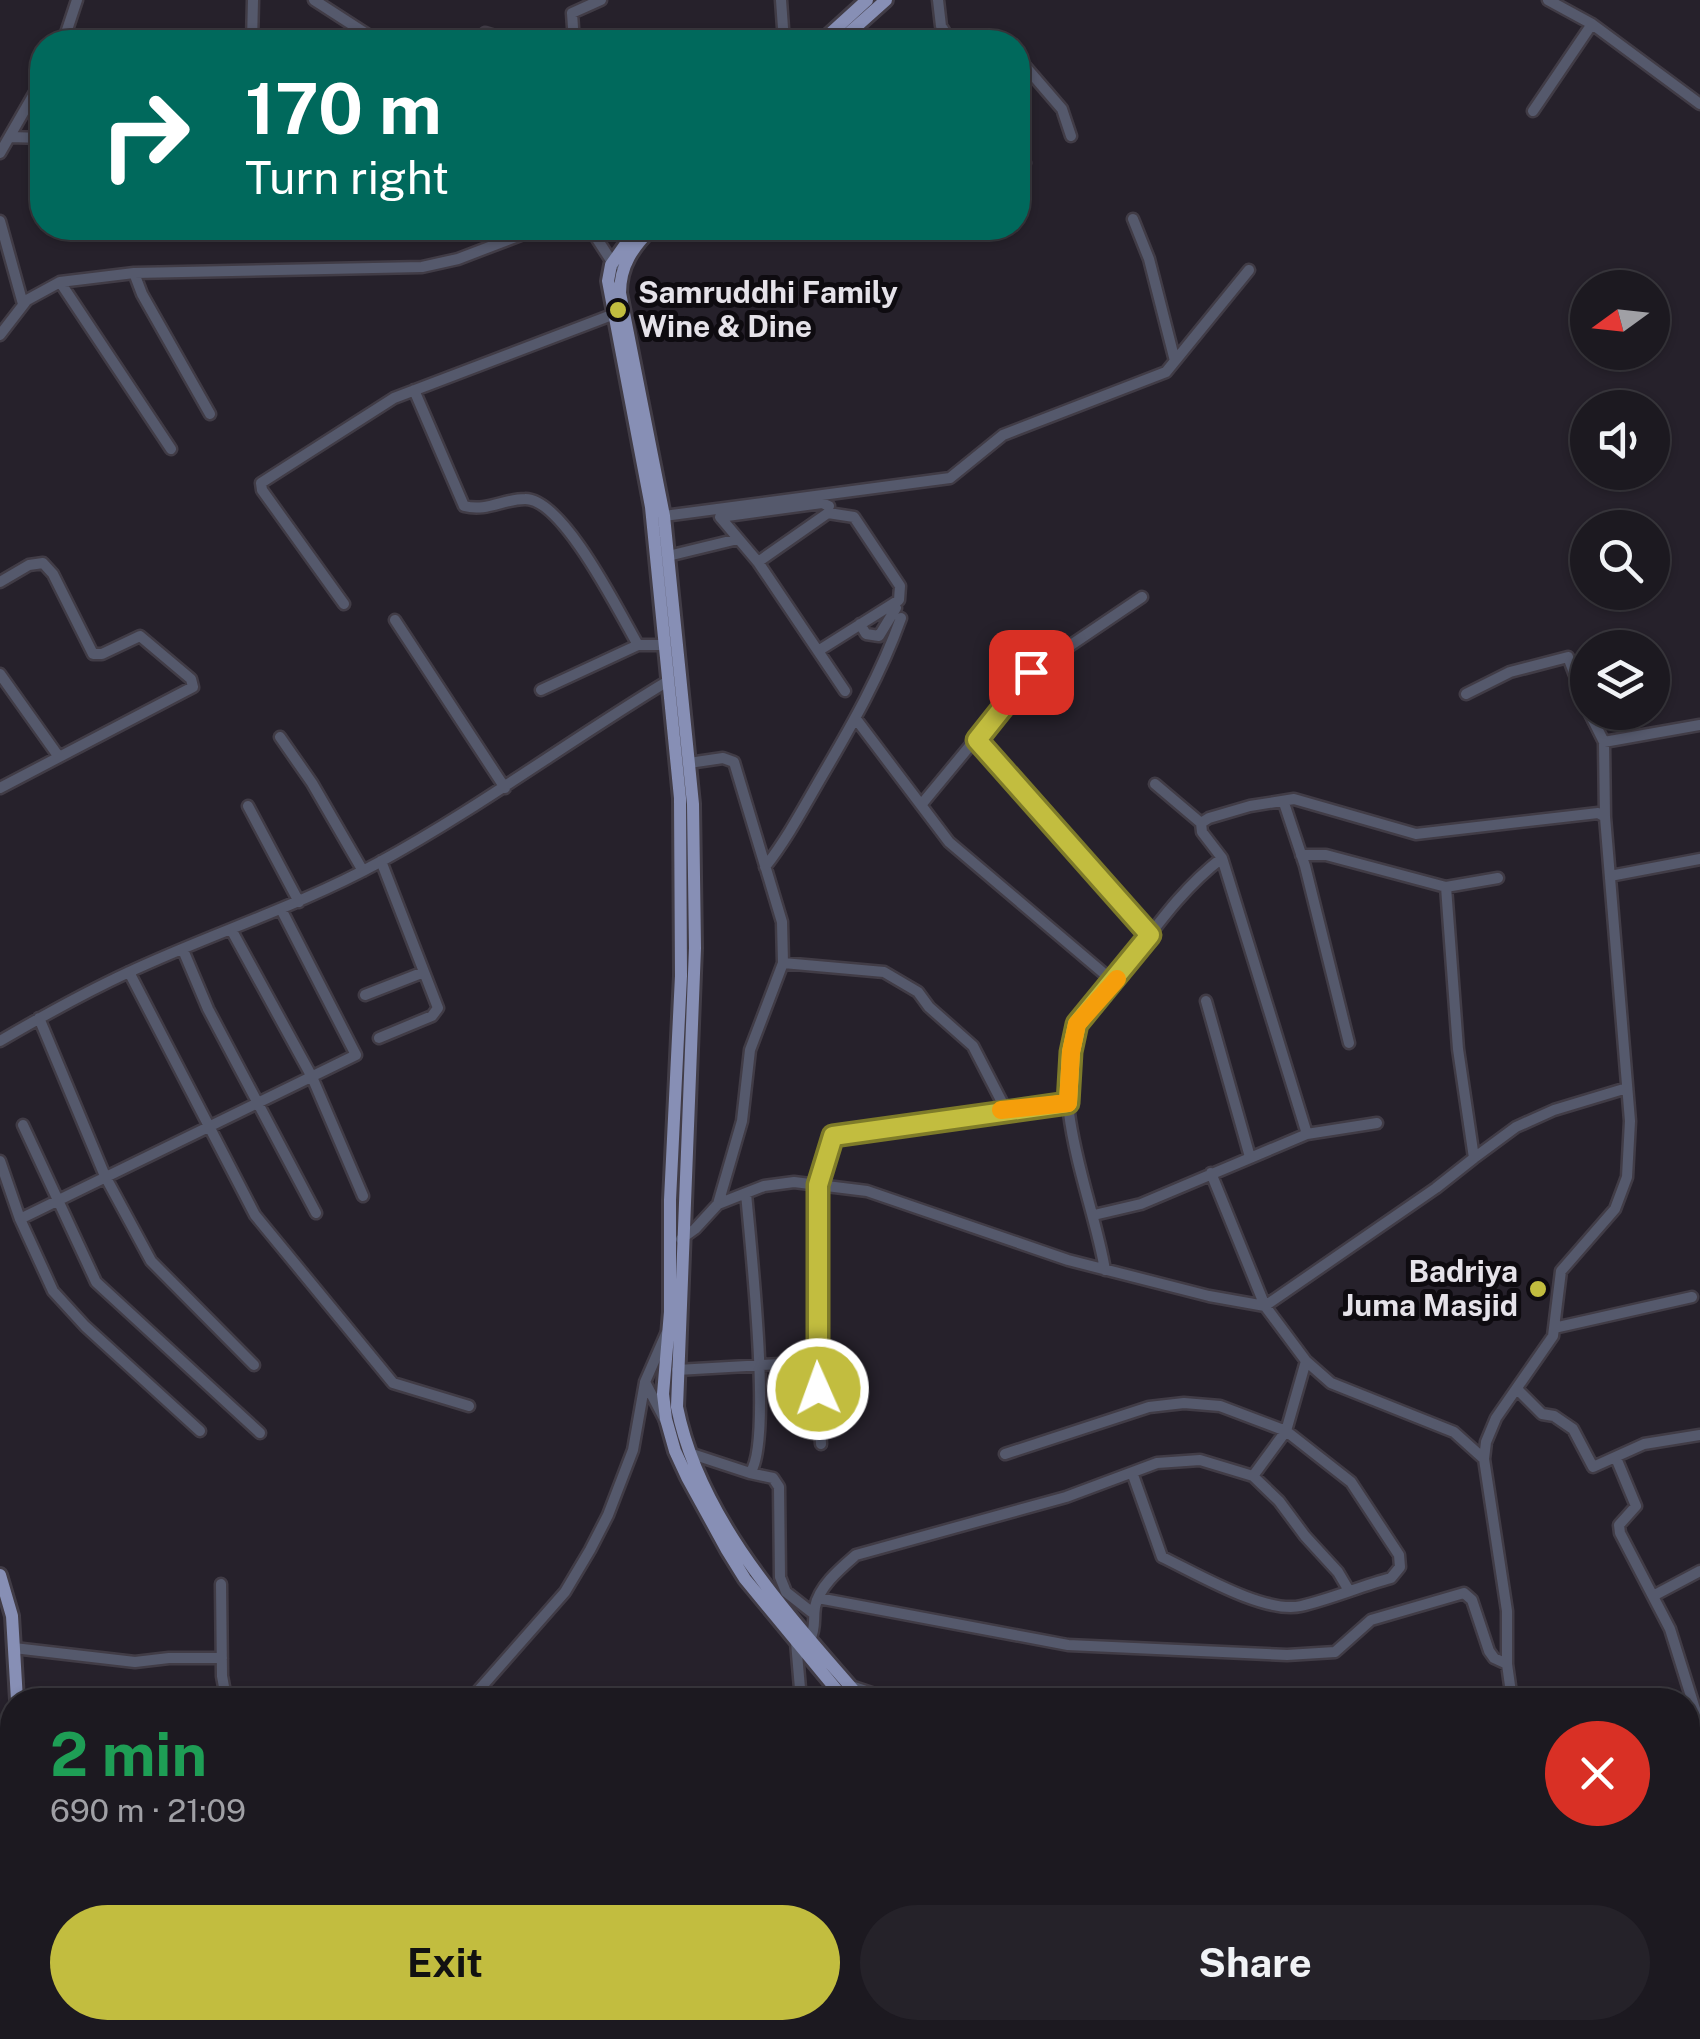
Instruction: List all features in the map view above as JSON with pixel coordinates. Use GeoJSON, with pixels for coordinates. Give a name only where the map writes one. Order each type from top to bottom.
{"type":"FeatureCollection","features":[{"type":"Feature","properties":{"kind":"main road"},"geometry":{"type":"LineString","coordinates":[[834,30],[868,0]]}},
{"type":"Feature","properties":{"kind":"main road"},"geometry":{"type":"LineString","coordinates":[[852,30],[886,0]]}},
{"type":"Feature","properties":{"kind":"main road"},"geometry":{"type":"LineString","coordinates":[[631,240],[608,281],[664,516],[668,556],[668,681],[689,763],[693,804],[695,948],[676,1239]]}},
{"type":"Feature","properties":{"kind":"main road"},"geometry":{"type":"LineString","coordinates":[[618,264],[641,240]]}},
{"type":"Feature","properties":{"kind":"main road"},"geometry":{"type":"LineString","coordinates":[[618,313],[666,597],[681,739],[677,1407],[689,1452],[739,1548],[803,1641]]}},
{"type":"Feature","properties":{"kind":"main road"},"geometry":{"type":"LineString","coordinates":[[676,1287],[663,1394],[674,1451],[745,1579],[844,1688]]}},
{"type":"Feature","properties":{"kind":"main road"},"geometry":{"type":"LineString","coordinates":[[0,1575],[12,1616],[16,1688]]}},
{"type":"Feature","properties":{"kind":"street"},"geometry":{"type":"LineString","coordinates":[[67,30],[77,0]]}},
{"type":"Feature","properties":{"kind":"street"},"geometry":{"type":"LineString","coordinates":[[252,0],[252,30]]}},
{"type":"Feature","properties":{"kind":"street"},"geometry":{"type":"LineString","coordinates":[[314,0],[361,30]]}},
{"type":"Feature","properties":{"kind":"street"},"geometry":{"type":"LineString","coordinates":[[562,0],[572,13],[573,30]]}},
{"type":"Feature","properties":{"kind":"street"},"geometry":{"type":"LineString","coordinates":[[572,13],[601,0]]}},
{"type":"Feature","properties":{"kind":"street"},"geometry":{"type":"LineString","coordinates":[[781,0],[783,30]]}},
{"type":"Feature","properties":{"kind":"street"},"geometry":{"type":"LineString","coordinates":[[938,0],[944,30]]}},
{"type":"Feature","properties":{"kind":"street"},"geometry":{"type":"LineString","coordinates":[[1548,0],[1592,24],[1700,104]]}},
{"type":"Feature","properties":{"kind":"street"},"geometry":{"type":"LineString","coordinates":[[1533,112],[1592,24]]}},
{"type":"Feature","properties":{"kind":"street"},"geometry":{"type":"LineString","coordinates":[[1030,72],[1062,109],[1071,136]]}},
{"type":"Feature","properties":{"kind":"street"},"geometry":{"type":"LineString","coordinates":[[0,153],[30,102]]}},
{"type":"Feature","properties":{"kind":"street"},"geometry":{"type":"LineString","coordinates":[[11,136],[30,137]]}},
{"type":"Feature","properties":{"kind":"street"},"geometry":{"type":"LineString","coordinates":[[1133,219],[1149,259],[1175,361]]}},
{"type":"Feature","properties":{"kind":"street"},"geometry":{"type":"LineString","coordinates":[[0,221],[23,304]]}},
{"type":"Feature","properties":{"kind":"street"},"geometry":{"type":"LineString","coordinates":[[0,335],[23,304],[60,282],[134,273],[422,267],[458,259],[508,240]]}},
{"type":"Feature","properties":{"kind":"street"},"geometry":{"type":"LineString","coordinates":[[599,240],[618,264]]}},
{"type":"Feature","properties":{"kind":"street"},"geometry":{"type":"LineString","coordinates":[[664,516],[950,478],[1002,435],[1166,372],[1250,270]]}},
{"type":"Feature","properties":{"kind":"street"},"geometry":{"type":"LineString","coordinates":[[134,273],[210,414]]}},
{"type":"Feature","properties":{"kind":"street"},"geometry":{"type":"LineString","coordinates":[[60,282],[170,449]]}},
{"type":"Feature","properties":{"kind":"street"},"geometry":{"type":"LineString","coordinates":[[344,604],[262,490],[262,483],[394,398],[618,313]]}},
{"type":"Feature","properties":{"kind":"street"},"geometry":{"type":"LineString","coordinates":[[414,390],[464,506],[478,510],[526,498],[543,503],[554,512],[594,569],[638,645]]}},
{"type":"Feature","properties":{"kind":"street"},"geometry":{"type":"LineString","coordinates":[[829,506],[822,503],[720,517],[758,562],[846,692]]}},
{"type":"Feature","properties":{"kind":"street"},"geometry":{"type":"LineString","coordinates":[[758,562],[828,513],[850,514],[900,586],[899,600],[818,651]]}},
{"type":"Feature","properties":{"kind":"street"},"geometry":{"type":"LineString","coordinates":[[668,556],[738,539]]}},
{"type":"Feature","properties":{"kind":"street"},"geometry":{"type":"LineString","coordinates":[[0,582],[29,565],[43,563],[53,574],[93,654],[102,654],[140,636],[191,679],[193,687],[0,788]]}},
{"type":"Feature","properties":{"kind":"street"},"geometry":{"type":"LineString","coordinates":[[921,805],[1031,672],[1142,597]]}},
{"type":"Feature","properties":{"kind":"street"},"geometry":{"type":"LineString","coordinates":[[765,867],[782,846],[856,719],[889,650],[898,613],[880,636],[866,634],[860,624]]}},
{"type":"Feature","properties":{"kind":"street"},"geometry":{"type":"LineString","coordinates":[[396,620],[505,788]]}},
{"type":"Feature","properties":{"kind":"street"},"geometry":{"type":"LineString","coordinates":[[541,690],[638,645],[665,645]]}},
{"type":"Feature","properties":{"kind":"street"},"geometry":{"type":"LineString","coordinates":[[1466,694],[1510,672],[1568,657],[1570,662]]}},
{"type":"Feature","properties":{"kind":"street"},"geometry":{"type":"LineString","coordinates":[[0,674],[59,757]]}},
{"type":"Feature","properties":{"kind":"street"},"geometry":{"type":"LineString","coordinates":[[0,1041],[129,972],[282,911],[381,861],[505,788],[668,681]]}},
{"type":"Feature","properties":{"kind":"street"},"geometry":{"type":"LineString","coordinates":[[856,719],[949,842],[1114,982]]}},
{"type":"Feature","properties":{"kind":"street"},"geometry":{"type":"LineString","coordinates":[[1604,742],[1700,725]]}},
{"type":"Feature","properties":{"kind":"street"},"geometry":{"type":"LineString","coordinates":[[1510,1688],[1507,1611],[1484,1458],[1486,1442],[1496,1418],[1553,1336],[1562,1270],[1615,1209],[1627,1176],[1630,1122],[1605,817],[1604,742],[1598,730]]}},
{"type":"Feature","properties":{"kind":"street"},"geometry":{"type":"LineString","coordinates":[[280,738],[312,783],[362,870]]}},
{"type":"Feature","properties":{"kind":"street"},"geometry":{"type":"LineString","coordinates":[[977,740],[1150,935]]}},
{"type":"Feature","properties":{"kind":"street"},"geometry":{"type":"LineString","coordinates":[[689,763],[723,758],[734,762],[782,922],[783,963],[750,1050],[742,1120],[718,1204]]}},
{"type":"Feature","properties":{"kind":"street"},"geometry":{"type":"LineString","coordinates":[[1155,784],[1201,823],[1202,832],[1222,858],[1306,1134]]}},
{"type":"Feature","properties":{"kind":"street"},"geometry":{"type":"LineString","coordinates":[[1201,823],[1250,806],[1294,799],[1416,834],[1598,813],[1605,817]]}},
{"type":"Feature","properties":{"kind":"street"},"geometry":{"type":"LineString","coordinates":[[1284,803],[1349,1043]]}},
{"type":"Feature","properties":{"kind":"street"},"geometry":{"type":"LineString","coordinates":[[248,806],[299,902]]}},
{"type":"Feature","properties":{"kind":"street"},"geometry":{"type":"LineString","coordinates":[[1301,855],[1326,855],[1446,887],[1498,878]]}},
{"type":"Feature","properties":{"kind":"street"},"geometry":{"type":"LineString","coordinates":[[1105,1270],[1076,1153],[1068,1103],[1077,1024],[1186,888],[1222,858]]}},
{"type":"Feature","properties":{"kind":"street"},"geometry":{"type":"LineString","coordinates":[[1610,876],[1700,859]]}},
{"type":"Feature","properties":{"kind":"street"},"geometry":{"type":"LineString","coordinates":[[379,1038],[437,1012],[381,861]]}},
{"type":"Feature","properties":{"kind":"street"},"geometry":{"type":"LineString","coordinates":[[1446,887],[1458,1049],[1474,1158]]}},
{"type":"Feature","properties":{"kind":"street"},"geometry":{"type":"LineString","coordinates":[[20,1219],[356,1056],[282,911]]}},
{"type":"Feature","properties":{"kind":"street"},"geometry":{"type":"LineString","coordinates":[[232,930],[312,1077],[363,1196]]}},
{"type":"Feature","properties":{"kind":"street"},"geometry":{"type":"LineString","coordinates":[[183,950],[208,1009],[316,1213]]}},
{"type":"Feature","properties":{"kind":"street"},"geometry":{"type":"LineString","coordinates":[[783,963],[884,972],[918,992],[973,1046],[1006,1110]]}},
{"type":"Feature","properties":{"kind":"street"},"geometry":{"type":"LineString","coordinates":[[129,972],[255,1215],[393,1383],[469,1406]]}},
{"type":"Feature","properties":{"kind":"street"},"geometry":{"type":"LineString","coordinates":[[365,996],[424,972]]}},
{"type":"Feature","properties":{"kind":"street"},"geometry":{"type":"LineString","coordinates":[[1206,1001],[1250,1157]]}},
{"type":"Feature","properties":{"kind":"street"},"geometry":{"type":"LineString","coordinates":[[39,1018],[105,1176],[151,1261],[254,1365]]}},
{"type":"Feature","properties":{"kind":"street"},"geometry":{"type":"LineString","coordinates":[[676,1239],[718,1204],[746,1192],[794,1182],[867,1191],[1105,1270],[1265,1306],[1436,1188],[1516,1127],[1554,1110],[1627,1088]]}},
{"type":"Feature","properties":{"kind":"street"},"geometry":{"type":"LineString","coordinates":[[821,1444],[816,1362],[818,1185],[833,1136],[1068,1103]]}},
{"type":"Feature","properties":{"kind":"street"},"geometry":{"type":"LineString","coordinates":[[1094,1215],[1141,1204],[1306,1134],[1378,1123]]}},
{"type":"Feature","properties":{"kind":"street"},"geometry":{"type":"LineString","coordinates":[[23,1124],[96,1282],[260,1433]]}},
{"type":"Feature","properties":{"kind":"street"},"geometry":{"type":"LineString","coordinates":[[0,1161],[20,1219],[53,1291],[85,1326],[200,1431]]}},
{"type":"Feature","properties":{"kind":"street"},"geometry":{"type":"LineString","coordinates":[[1211,1173],[1265,1306],[1306,1361],[1331,1383],[1454,1432],[1484,1458]]}},
{"type":"Feature","properties":{"kind":"street"},"geometry":{"type":"LineString","coordinates":[[746,1192],[759,1363],[760,1442],[750,1473]]}},
{"type":"Feature","properties":{"kind":"street"},"geometry":{"type":"LineString","coordinates":[[1554,1328],[1692,1297]]}},
{"type":"Feature","properties":{"kind":"street"},"geometry":{"type":"LineString","coordinates":[[481,1688],[566,1592],[608,1516],[633,1450],[645,1382],[668,1328]]}},
{"type":"Feature","properties":{"kind":"street"},"geometry":{"type":"LineString","coordinates":[[1253,1476],[1286,1431],[1306,1361]]}},
{"type":"Feature","properties":{"kind":"street"},"geometry":{"type":"LineString","coordinates":[[677,1370],[816,1362]]}},
{"type":"Feature","properties":{"kind":"street"},"geometry":{"type":"LineString","coordinates":[[645,1382],[662,1420],[668,1424]]}},
{"type":"Feature","properties":{"kind":"street"},"geometry":{"type":"LineString","coordinates":[[1518,1390],[1542,1414],[1554,1416],[1573,1430],[1592,1467],[1644,1444],[1700,1436]]}},
{"type":"Feature","properties":{"kind":"street"},"geometry":{"type":"LineString","coordinates":[[1005,1454],[1149,1406],[1184,1402],[1220,1406],[1286,1431],[1351,1482],[1399,1554],[1400,1567],[1391,1578],[1297,1607],[1232,1590],[1162,1556],[1133,1474]]}},
{"type":"Feature","properties":{"kind":"street"},"geometry":{"type":"LineString","coordinates":[[689,1452],[773,1478],[778,1487],[780,1577],[786,1592],[814,1614]]}},
{"type":"Feature","properties":{"kind":"street"},"geometry":{"type":"LineString","coordinates":[[1616,1458],[1636,1506],[1619,1525],[1620,1533],[1670,1629],[1688,1688]]}},
{"type":"Feature","properties":{"kind":"street"},"geometry":{"type":"LineString","coordinates":[[801,1688],[803,1641],[816,1628],[818,1598],[838,1570],[856,1555],[1066,1497],[1157,1463],[1200,1460],[1253,1476],[1279,1501],[1348,1589]]}},
{"type":"Feature","properties":{"kind":"street"},"geometry":{"type":"LineString","coordinates":[[1654,1596],[1700,1571]]}},
{"type":"Feature","properties":{"kind":"street"},"geometry":{"type":"LineString","coordinates":[[221,1584],[225,1688]]}},
{"type":"Feature","properties":{"kind":"street"},"geometry":{"type":"LineString","coordinates":[[818,1598],[1068,1645],[1287,1655],[1335,1652],[1372,1620],[1464,1593],[1472,1600],[1489,1651],[1507,1664]]}},
{"type":"Feature","properties":{"kind":"street"},"geometry":{"type":"LineString","coordinates":[[14,1648],[135,1662],[222,1658]]}},
{"type":"Feature","properties":{"kind":"slow traffic"},"geometry":{"type":"LineString","coordinates":[[1001,1110],[1068,1103],[1077,1024],[1117,979]]}},
{"type":"Feature","properties":{"kind":"place","name":"Samruddhi Family Wine & Dine"},"geometry":{"type":"Point","coordinates":[618,310]}},
{"type":"Feature","properties":{"kind":"place","name":"Badriya Juma Masjid"},"geometry":{"type":"Point","coordinates":[1538,1289]}},
{"type":"Feature","properties":{"kind":"route"},"geometry":{"type":"LineString","coordinates":[[818,1389],[818,1185],[833,1136],[1068,1103],[1077,1024],[1150,935],[977,740],[1031,672]]}}]}
